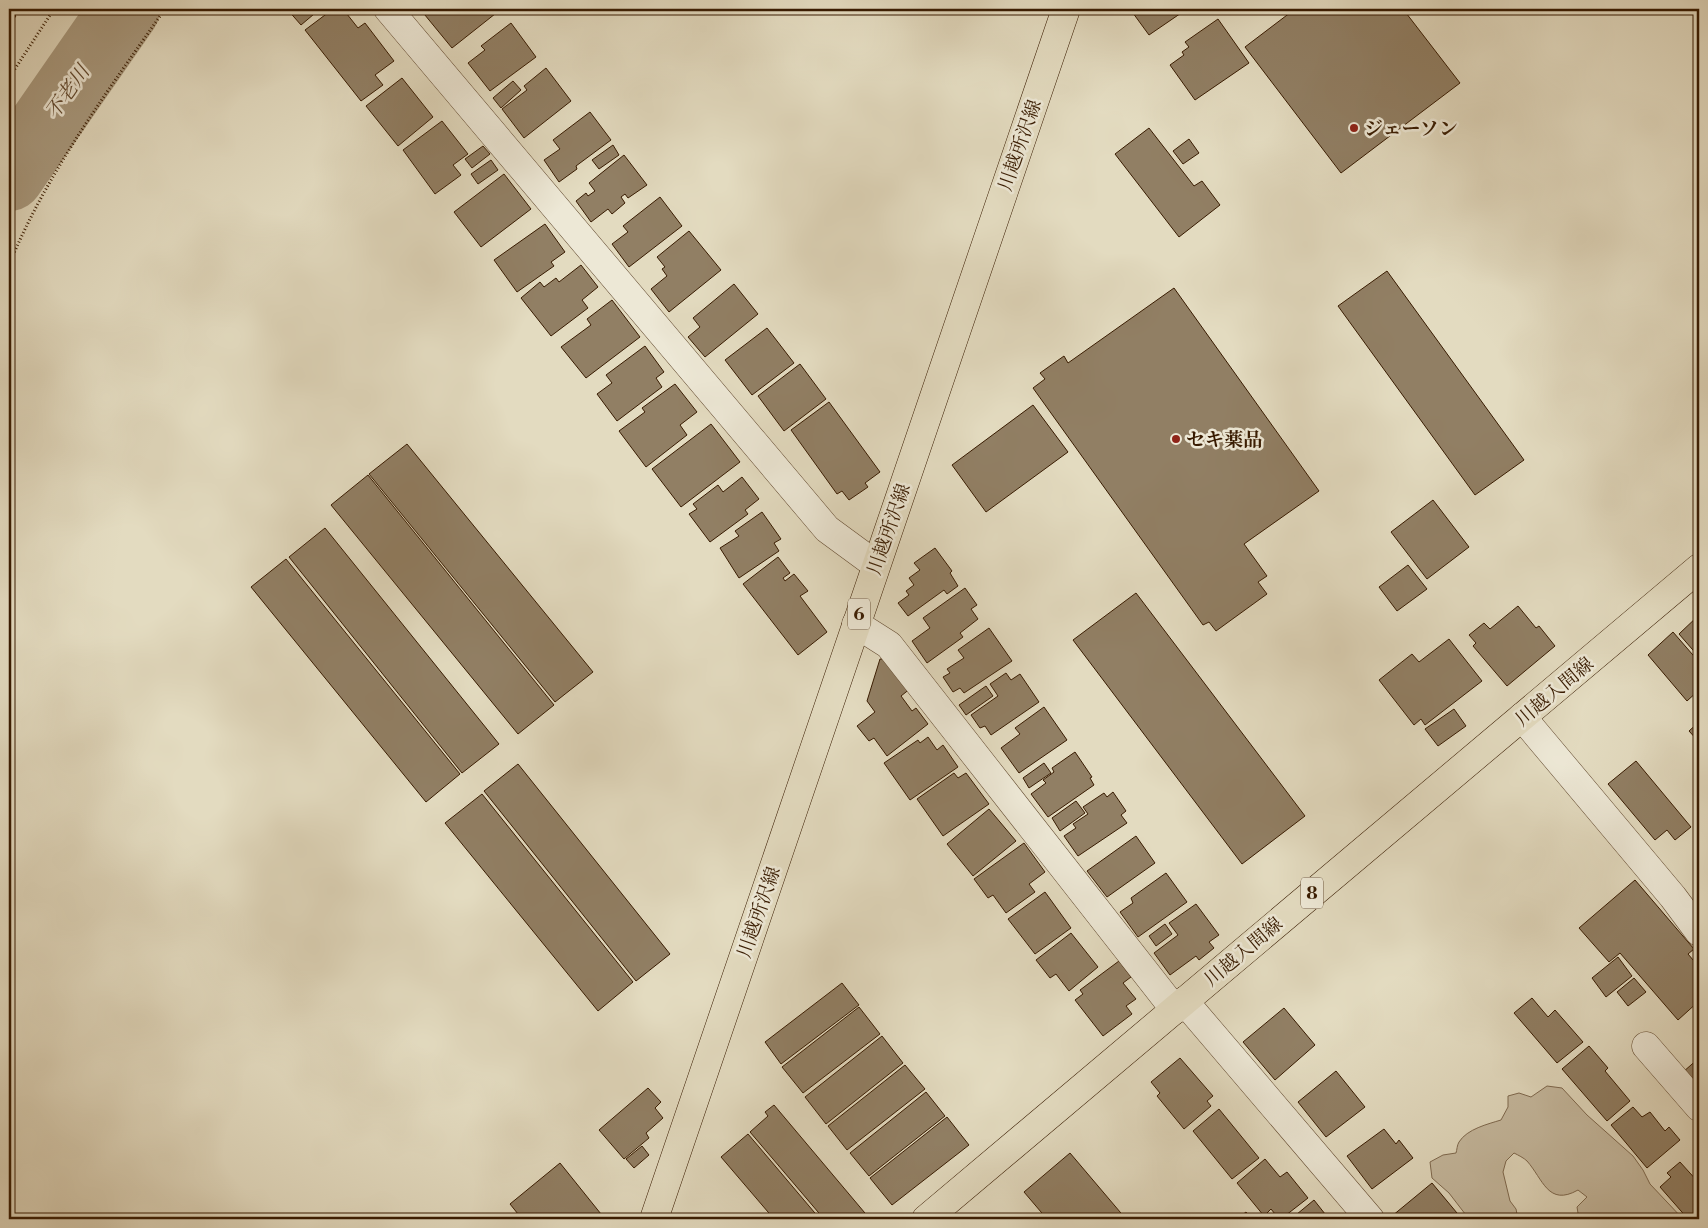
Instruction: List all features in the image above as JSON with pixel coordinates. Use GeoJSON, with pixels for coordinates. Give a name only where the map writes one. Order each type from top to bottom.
{"type":"FeatureCollection","features":[{"type":"Feature","properties":{"kind":"main road","name":"川越所沢線"},"geometry":{"type":"LineString","coordinates":[[654,1219],[1066,9]]}},
{"type":"Feature","properties":{"kind":"main road","name":"川越入間線"},"geometry":{"type":"LineString","coordinates":[[926,1219],[1699,568]]}},
{"type":"Feature","properties":{"kind":"street"},"geometry":{"type":"LineString","coordinates":[[388,9],[827,529],[876,565]]}},
{"type":"Feature","properties":{"kind":"street"},"geometry":{"type":"LineString","coordinates":[[856,624],[889,645],[1179,1006],[1370,1219]]}},
{"type":"Feature","properties":{"kind":"street"},"geometry":{"type":"LineString","coordinates":[[1522,717],[1673,897],[1699,932]]}},
{"type":"Feature","properties":{"kind":"street"},"geometry":{"type":"LineString","coordinates":[[1646,1046],[1699,1107]]}},
{"type":"Feature","properties":{"kind":"path"},"geometry":{"type":"LineString","coordinates":[[9,78],[54,9]]}},
{"type":"Feature","properties":{"kind":"path"},"geometry":{"type":"LineString","coordinates":[[9,265],[22,234],[53,175],[95,110],[165,9]]}},
{"type":"Feature","properties":{"kind":"shaded area"},"geometry":{"type":"Polygon","coordinates":[[[1547,1086],[1562,1088],[1587,1115],[1633,1156],[1650,1184],[1683,1219],[1579,1219],[1577,1207],[1587,1197],[1578,1190],[1560,1195],[1553,1193],[1542,1183],[1527,1161],[1514,1153],[1506,1161],[1503,1172],[1510,1201],[1516,1209],[1518,1219],[1469,1219],[1449,1193],[1432,1178],[1430,1162],[1443,1155],[1456,1153],[1459,1142],[1472,1130],[1501,1120],[1508,1107],[1508,1096],[1519,1093],[1531,1097],[1547,1086]]]}},
{"type":"Feature","properties":{"kind":"building"},"geometry":{"type":"Polygon","coordinates":[[[287,9],[320,9],[301,25],[287,9]]]}},
{"type":"Feature","properties":{"kind":"building"},"geometry":{"type":"Polygon","coordinates":[[[333,9],[343,9],[358,28],[365,23],[394,61],[375,75],[383,85],[361,101],[305,30],[333,9]]]}},
{"type":"Feature","properties":{"kind":"building"},"geometry":{"type":"Polygon","coordinates":[[[420,9],[499,9],[500,10],[452,48],[420,9]]]}},
{"type":"Feature","properties":{"kind":"building"},"geometry":{"type":"Polygon","coordinates":[[[1130,9],[1187,9],[1149,35],[1130,9]]]}},
{"type":"Feature","properties":{"kind":"building","name":"ジェーソン"},"geometry":{"type":"Polygon","coordinates":[[[1295,9],[1403,9],[1460,83],[1341,173],[1245,47],[1295,9]]]}},
{"type":"Feature","properties":{"kind":"building"},"geometry":{"type":"Polygon","coordinates":[[[9,11],[16,16],[9,25],[9,11]]]}},
{"type":"Feature","properties":{"kind":"building"},"geometry":{"type":"Polygon","coordinates":[[[1218,19],[1249,63],[1195,100],[1170,65],[1184,55],[1182,52],[1189,47],[1185,42],[1218,19]]]}},
{"type":"Feature","properties":{"kind":"building"},"geometry":{"type":"Polygon","coordinates":[[[511,23],[536,57],[490,91],[468,63],[485,50],[481,46],[511,23]]]}},
{"type":"Feature","properties":{"kind":"building"},"geometry":{"type":"Polygon","coordinates":[[[546,68],[571,101],[524,138],[502,109],[527,90],[524,86],[546,68]]]}},
{"type":"Feature","properties":{"kind":"building"},"geometry":{"type":"Polygon","coordinates":[[[402,78],[433,117],[398,146],[366,106],[402,78]]]}},
{"type":"Feature","properties":{"kind":"building"},"geometry":{"type":"Polygon","coordinates":[[[513,81],[521,90],[501,108],[493,98],[513,81]]]}},
{"type":"Feature","properties":{"kind":"building"},"geometry":{"type":"Polygon","coordinates":[[[590,112],[611,140],[576,166],[577,169],[559,182],[544,160],[560,149],[553,140],[590,112]]]}},
{"type":"Feature","properties":{"kind":"building"},"geometry":{"type":"Polygon","coordinates":[[[442,121],[468,154],[453,165],[461,175],[435,194],[403,150],[442,121]]]}},
{"type":"Feature","properties":{"kind":"building"},"geometry":{"type":"Polygon","coordinates":[[[1149,128],[1194,186],[1202,181],[1220,205],[1179,237],[1115,154],[1149,128]]]}},
{"type":"Feature","properties":{"kind":"building"},"geometry":{"type":"Polygon","coordinates":[[[1189,139],[1199,153],[1183,164],[1173,151],[1189,139]]]}},
{"type":"Feature","properties":{"kind":"building"},"geometry":{"type":"Polygon","coordinates":[[[613,145],[619,155],[599,169],[592,160],[613,145]]]}},
{"type":"Feature","properties":{"kind":"building"},"geometry":{"type":"Polygon","coordinates":[[[483,146],[490,154],[472,168],[465,159],[483,146]]]}},
{"type":"Feature","properties":{"kind":"building"},"geometry":{"type":"Polygon","coordinates":[[[624,155],[647,185],[628,198],[625,194],[621,197],[625,203],[612,214],[608,209],[591,222],[576,201],[586,193],[588,196],[595,191],[589,183],[624,155]]]}},
{"type":"Feature","properties":{"kind":"building"},"geometry":{"type":"Polygon","coordinates":[[[491,160],[498,170],[478,184],[471,174],[491,160]]]}},
{"type":"Feature","properties":{"kind":"building"},"geometry":{"type":"Polygon","coordinates":[[[504,174],[531,209],[481,247],[454,212],[504,174]]]}},
{"type":"Feature","properties":{"kind":"building"},"geometry":{"type":"Polygon","coordinates":[[[660,197],[682,226],[629,267],[612,244],[628,232],[623,226],[660,197]]]}},
{"type":"Feature","properties":{"kind":"building"},"geometry":{"type":"Polygon","coordinates":[[[545,224],[565,252],[551,262],[554,266],[517,292],[494,260],[545,224]]]}},
{"type":"Feature","properties":{"kind":"building"},"geometry":{"type":"Polygon","coordinates":[[[689,231],[721,270],[669,312],[651,289],[667,276],[662,269],[665,267],[657,257],[689,231]]]}},
{"type":"Feature","properties":{"kind":"building"},"geometry":{"type":"Polygon","coordinates":[[[581,265],[598,287],[582,300],[588,308],[551,336],[521,298],[540,282],[544,287],[556,278],[559,282],[581,265]]]}},
{"type":"Feature","properties":{"kind":"building"},"geometry":{"type":"Polygon","coordinates":[[[1387,271],[1524,460],[1475,495],[1338,306],[1387,271]]]}},
{"type":"Feature","properties":{"kind":"building"},"geometry":{"type":"Polygon","coordinates":[[[734,284],[758,314],[705,357],[688,337],[700,327],[693,318],[734,284]]]}},
{"type":"Feature","properties":{"kind":"building","name":"セキ薬品"},"geometry":{"type":"Polygon","coordinates":[[[1174,288],[1319,491],[1244,544],[1267,576],[1258,582],[1267,594],[1216,631],[1209,622],[1203,625],[1033,388],[1045,379],[1040,373],[1064,356],[1068,363],[1174,288]]]}},
{"type":"Feature","properties":{"kind":"building"},"geometry":{"type":"Polygon","coordinates":[[[612,300],[640,337],[586,378],[561,347],[591,325],[587,319],[612,300]]]}},
{"type":"Feature","properties":{"kind":"building"},"geometry":{"type":"Polygon","coordinates":[[[767,328],[794,363],[752,395],[725,360],[767,328]]]}},
{"type":"Feature","properties":{"kind":"building"},"geometry":{"type":"Polygon","coordinates":[[[645,346],[664,372],[656,378],[662,387],[617,421],[597,394],[612,383],[606,375],[645,346]]]}},
{"type":"Feature","properties":{"kind":"building"},"geometry":{"type":"Polygon","coordinates":[[[800,364],[826,399],[784,431],[758,396],[800,364]]]}},
{"type":"Feature","properties":{"kind":"building"},"geometry":{"type":"Polygon","coordinates":[[[675,384],[697,412],[680,425],[687,435],[646,467],[619,431],[645,412],[642,408],[675,384]]]}},
{"type":"Feature","properties":{"kind":"building"},"geometry":{"type":"Polygon","coordinates":[[[829,402],[880,472],[865,483],[868,487],[849,500],[842,491],[837,494],[791,430],[829,402]]]}},
{"type":"Feature","properties":{"kind":"building"},"geometry":{"type":"Polygon","coordinates":[[[1033,405],[1068,452],[986,512],[952,465],[1033,405]]]}},
{"type":"Feature","properties":{"kind":"building"},"geometry":{"type":"Polygon","coordinates":[[[711,424],[740,462],[681,507],[652,469],[711,424]]]}},
{"type":"Feature","properties":{"kind":"building"},"geometry":{"type":"Polygon","coordinates":[[[407,444],[593,672],[555,702],[369,474],[407,444]]]}},
{"type":"Feature","properties":{"kind":"building"},"geometry":{"type":"Polygon","coordinates":[[[368,475],[554,705],[518,734],[331,505],[368,475]]]}},
{"type":"Feature","properties":{"kind":"building"},"geometry":{"type":"Polygon","coordinates":[[[742,477],[759,499],[745,510],[748,514],[710,542],[689,514],[697,509],[693,504],[718,485],[723,492],[742,477]]]}},
{"type":"Feature","properties":{"kind":"building"},"geometry":{"type":"Polygon","coordinates":[[[1433,500],[1469,547],[1427,579],[1391,532],[1433,500]]]}},
{"type":"Feature","properties":{"kind":"building"},"geometry":{"type":"Polygon","coordinates":[[[762,512],[781,539],[774,543],[779,551],[739,578],[720,548],[739,536],[735,531],[762,512]]]}},
{"type":"Feature","properties":{"kind":"building"},"geometry":{"type":"Polygon","coordinates":[[[325,528],[499,744],[462,773],[289,557],[325,528]]]}},
{"type":"Feature","properties":{"kind":"building"},"geometry":{"type":"Polygon","coordinates":[[[935,548],[952,571],[950,573],[958,586],[947,594],[944,590],[908,616],[898,603],[909,595],[906,591],[914,585],[909,578],[920,570],[914,563],[935,548]]]}},
{"type":"Feature","properties":{"kind":"building"},"geometry":{"type":"Polygon","coordinates":[[[778,557],[790,573],[783,578],[785,581],[794,574],[808,591],[800,596],[827,632],[798,655],[743,584],[778,557]]]}},
{"type":"Feature","properties":{"kind":"building"},"geometry":{"type":"Polygon","coordinates":[[[286,559],[460,774],[426,802],[251,587],[286,559]]]}},
{"type":"Feature","properties":{"kind":"building"},"geometry":{"type":"Polygon","coordinates":[[[1408,565],[1427,589],[1397,611],[1379,587],[1408,565]]]}},
{"type":"Feature","properties":{"kind":"building"},"geometry":{"type":"Polygon","coordinates":[[[965,588],[977,605],[971,609],[978,619],[960,633],[963,637],[927,663],[912,641],[930,628],[923,618],[965,588]]]}},
{"type":"Feature","properties":{"kind":"building"},"geometry":{"type":"Polygon","coordinates":[[[1136,593],[1305,816],[1242,864],[1073,640],[1136,593]]]}},
{"type":"Feature","properties":{"kind":"building"},"geometry":{"type":"Polygon","coordinates":[[[1518,606],[1536,628],[1539,626],[1555,646],[1507,686],[1473,646],[1476,643],[1469,635],[1484,623],[1490,629],[1518,606]]]}},
{"type":"Feature","properties":{"kind":"building"},"geometry":{"type":"Polygon","coordinates":[[[1699,615],[1699,657],[1679,634],[1699,615]]]}},
{"type":"Feature","properties":{"kind":"building"},"geometry":{"type":"Polygon","coordinates":[[[989,628],[1012,661],[964,693],[960,688],[953,692],[943,677],[950,673],[947,669],[964,658],[958,650],[989,628]]]}},
{"type":"Feature","properties":{"kind":"building"},"geometry":{"type":"Polygon","coordinates":[[[1673,632],[1699,662],[1699,690],[1687,701],[1648,655],[1673,632]]]}},
{"type":"Feature","properties":{"kind":"building"},"geometry":{"type":"Polygon","coordinates":[[[1449,639],[1482,681],[1425,725],[1421,719],[1414,725],[1379,680],[1412,654],[1419,662],[1449,639]]]}},
{"type":"Feature","properties":{"kind":"building"},"geometry":{"type":"Polygon","coordinates":[[[880,659],[890,659],[911,688],[901,696],[912,711],[916,708],[928,724],[887,756],[874,738],[869,741],[857,726],[875,712],[867,701],[880,659]]]}},
{"type":"Feature","properties":{"kind":"building"},"geometry":{"type":"Polygon","coordinates":[[[1006,673],[1011,680],[1020,674],[1039,702],[991,735],[985,726],[980,728],[971,715],[998,696],[990,684],[1006,673]]]}},
{"type":"Feature","properties":{"kind":"building"},"geometry":{"type":"Polygon","coordinates":[[[986,686],[993,696],[966,715],[959,705],[986,686]]]}},
{"type":"Feature","properties":{"kind":"building"},"geometry":{"type":"Polygon","coordinates":[[[1044,707],[1067,740],[1019,773],[1001,748],[1020,734],[1015,728],[1044,707]]]}},
{"type":"Feature","properties":{"kind":"building"},"geometry":{"type":"Polygon","coordinates":[[[1454,709],[1466,726],[1438,746],[1425,729],[1454,709]]]}},
{"type":"Feature","properties":{"kind":"building"},"geometry":{"type":"Polygon","coordinates":[[[1699,722],[1699,742],[1689,731],[1699,722]]]}},
{"type":"Feature","properties":{"kind":"building"},"geometry":{"type":"Polygon","coordinates":[[[928,737],[937,750],[943,745],[958,767],[910,800],[884,763],[918,740],[920,743],[928,737]]]}},
{"type":"Feature","properties":{"kind":"building"},"geometry":{"type":"Polygon","coordinates":[[[1075,752],[1092,777],[1090,778],[1094,785],[1048,817],[1031,794],[1046,783],[1043,780],[1054,772],[1052,768],[1075,752]]]}},
{"type":"Feature","properties":{"kind":"building"},"geometry":{"type":"Polygon","coordinates":[[[1636,761],[1691,827],[1675,840],[1667,830],[1655,840],[1608,784],[1636,761]]]}},
{"type":"Feature","properties":{"kind":"building"},"geometry":{"type":"Polygon","coordinates":[[[1044,763],[1051,773],[1029,788],[1023,778],[1044,763]]]}},
{"type":"Feature","properties":{"kind":"building"},"geometry":{"type":"Polygon","coordinates":[[[518,764],[670,954],[636,981],[484,791],[518,764]]]}},
{"type":"Feature","properties":{"kind":"building"},"geometry":{"type":"Polygon","coordinates":[[[954,773],[958,778],[966,773],[989,804],[943,836],[917,799],[954,773]]]}},
{"type":"Feature","properties":{"kind":"building"},"geometry":{"type":"Polygon","coordinates":[[[1113,792],[1126,811],[1121,815],[1127,823],[1078,856],[1064,836],[1076,828],[1073,824],[1088,814],[1083,807],[1104,793],[1107,797],[1113,792]]]}},
{"type":"Feature","properties":{"kind":"building"},"geometry":{"type":"Polygon","coordinates":[[[482,794],[633,982],[598,1011],[445,823],[482,794]]]}},
{"type":"Feature","properties":{"kind":"building"},"geometry":{"type":"Polygon","coordinates":[[[1076,801],[1085,813],[1060,831],[1052,818],[1076,801]]]}},
{"type":"Feature","properties":{"kind":"building"},"geometry":{"type":"Polygon","coordinates":[[[989,809],[1016,841],[973,876],[947,844],[989,809]]]}},
{"type":"Feature","properties":{"kind":"building"},"geometry":{"type":"Polygon","coordinates":[[[1136,836],[1155,863],[1107,897],[1087,871],[1136,836]]]}},
{"type":"Feature","properties":{"kind":"building"},"geometry":{"type":"Polygon","coordinates":[[[1024,843],[1045,872],[1029,884],[1035,892],[1006,913],[993,895],[988,898],[974,879],[1024,843]]]}},
{"type":"Feature","properties":{"kind":"building"},"geometry":{"type":"Polygon","coordinates":[[[1166,873],[1187,902],[1138,937],[1120,912],[1133,903],[1131,898],[1166,873]]]}},
{"type":"Feature","properties":{"kind":"building"},"geometry":{"type":"Polygon","coordinates":[[[1635,880],[1694,949],[1688,954],[1699,967],[1699,1001],[1678,1020],[1620,953],[1609,962],[1579,928],[1635,880]]]}},
{"type":"Feature","properties":{"kind":"building"},"geometry":{"type":"Polygon","coordinates":[[[1045,892],[1071,928],[1035,954],[1008,919],[1045,892]]]}},
{"type":"Feature","properties":{"kind":"building"},"geometry":{"type":"Polygon","coordinates":[[[1196,904],[1219,935],[1209,942],[1214,948],[1199,960],[1196,956],[1170,975],[1154,953],[1178,935],[1169,923],[1196,904]]]}},
{"type":"Feature","properties":{"kind":"building"},"geometry":{"type":"Polygon","coordinates":[[[1165,924],[1172,934],[1156,946],[1149,936],[1165,924]]]}},
{"type":"Feature","properties":{"kind":"building"},"geometry":{"type":"Polygon","coordinates":[[[1071,933],[1098,967],[1069,991],[1056,974],[1050,978],[1036,960],[1071,933]]]}},
{"type":"Feature","properties":{"kind":"building"},"geometry":{"type":"Polygon","coordinates":[[[1618,957],[1632,976],[1606,997],[1592,978],[1618,957]]]}},
{"type":"Feature","properties":{"kind":"building"},"geometry":{"type":"Polygon","coordinates":[[[1119,961],[1131,977],[1123,983],[1136,999],[1126,1006],[1132,1014],[1103,1036],[1075,1000],[1083,994],[1080,990],[1119,961]]]}},
{"type":"Feature","properties":{"kind":"building"},"geometry":{"type":"Polygon","coordinates":[[[1634,978],[1646,992],[1628,1006],[1617,992],[1634,978]]]}},
{"type":"Feature","properties":{"kind":"building"},"geometry":{"type":"Polygon","coordinates":[[[842,983],[859,1005],[781,1064],[765,1042],[842,983]]]}},
{"type":"Feature","properties":{"kind":"building"},"geometry":{"type":"Polygon","coordinates":[[[1532,998],[1548,1017],[1555,1010],[1583,1042],[1557,1063],[1514,1013],[1532,998]]]}},
{"type":"Feature","properties":{"kind":"building"},"geometry":{"type":"Polygon","coordinates":[[[859,1007],[880,1034],[803,1093],[782,1067],[859,1007]]]}},
{"type":"Feature","properties":{"kind":"building"},"geometry":{"type":"Polygon","coordinates":[[[1284,1008],[1315,1045],[1275,1080],[1243,1042],[1284,1008]]]}},
{"type":"Feature","properties":{"kind":"building"},"geometry":{"type":"Polygon","coordinates":[[[882,1036],[903,1063],[826,1124],[805,1097],[882,1036]]]}},
{"type":"Feature","properties":{"kind":"building"},"geometry":{"type":"Polygon","coordinates":[[[1589,1046],[1608,1068],[1605,1071],[1630,1101],[1607,1121],[1562,1069],[1589,1046]]]}},
{"type":"Feature","properties":{"kind":"building"},"geometry":{"type":"Polygon","coordinates":[[[1180,1058],[1213,1096],[1207,1101],[1211,1106],[1184,1129],[1157,1096],[1160,1093],[1151,1082],[1180,1058]]]}},
{"type":"Feature","properties":{"kind":"building"},"geometry":{"type":"Polygon","coordinates":[[[1699,1058],[1699,1091],[1683,1072],[1699,1058]]]}},
{"type":"Feature","properties":{"kind":"building"},"geometry":{"type":"Polygon","coordinates":[[[905,1065],[925,1089],[847,1150],[828,1126],[905,1065]]]}},
{"type":"Feature","properties":{"kind":"building"},"geometry":{"type":"Polygon","coordinates":[[[1336,1071],[1365,1107],[1326,1137],[1298,1102],[1336,1071]]]}},
{"type":"Feature","properties":{"kind":"building"},"geometry":{"type":"Polygon","coordinates":[[[648,1088],[661,1102],[655,1108],[663,1118],[646,1133],[649,1138],[624,1159],[599,1130],[648,1088]]]}},
{"type":"Feature","properties":{"kind":"building"},"geometry":{"type":"Polygon","coordinates":[[[926,1092],[945,1116],[869,1176],[850,1153],[926,1092]]]}},
{"type":"Feature","properties":{"kind":"building"},"geometry":{"type":"Polygon","coordinates":[[[774,1105],[870,1219],[824,1219],[750,1132],[768,1116],[765,1112],[774,1105]]]}},
{"type":"Feature","properties":{"kind":"building"},"geometry":{"type":"Polygon","coordinates":[[[1633,1107],[1642,1117],[1650,1112],[1665,1131],[1669,1127],[1680,1140],[1647,1168],[1611,1125],[1633,1107]]]}},
{"type":"Feature","properties":{"kind":"building"},"geometry":{"type":"Polygon","coordinates":[[[1219,1109],[1259,1158],[1232,1179],[1193,1131],[1219,1109]]]}},
{"type":"Feature","properties":{"kind":"building"},"geometry":{"type":"Polygon","coordinates":[[[947,1117],[969,1145],[892,1205],[870,1178],[947,1117]]]}},
{"type":"Feature","properties":{"kind":"building"},"geometry":{"type":"Polygon","coordinates":[[[1384,1129],[1396,1144],[1399,1140],[1413,1158],[1372,1189],[1347,1156],[1384,1129]]]}},
{"type":"Feature","properties":{"kind":"building"},"geometry":{"type":"Polygon","coordinates":[[[748,1134],[820,1219],[774,1219],[721,1157],[748,1134]]]}},
{"type":"Feature","properties":{"kind":"building"},"geometry":{"type":"Polygon","coordinates":[[[642,1146],[649,1155],[634,1168],[626,1159],[642,1146]]]}},
{"type":"Feature","properties":{"kind":"building"},"geometry":{"type":"Polygon","coordinates":[[[1070,1153],[1126,1219],[1047,1219],[1024,1192],[1070,1153]]]}},
{"type":"Feature","properties":{"kind":"building"},"geometry":{"type":"Polygon","coordinates":[[[1265,1159],[1280,1177],[1287,1172],[1308,1198],[1281,1219],[1271,1209],[1264,1216],[1237,1183],[1265,1159]]]}},
{"type":"Feature","properties":{"kind":"building"},"geometry":{"type":"Polygon","coordinates":[[[1680,1162],[1699,1183],[1699,1219],[1688,1219],[1660,1187],[1671,1177],[1667,1173],[1680,1162]]]}},
{"type":"Feature","properties":{"kind":"building"},"geometry":{"type":"Polygon","coordinates":[[[560,1163],[601,1214],[594,1219],[522,1219],[510,1204],[560,1163]]]}},
{"type":"Feature","properties":{"kind":"building"},"geometry":{"type":"Polygon","coordinates":[[[1432,1183],[1457,1213],[1450,1219],[1395,1219],[1392,1216],[1432,1183]]]}},
{"type":"Feature","properties":{"kind":"building"},"geometry":{"type":"Polygon","coordinates":[[[1314,1200],[1329,1219],[1291,1219],[1314,1200]]]}},
{"type":"Feature","properties":{"kind":"building"},"geometry":{"type":"Polygon","coordinates":[[[1246,1212],[1252,1219],[1237,1219],[1246,1212]]]}},
{"type":"Feature","properties":{"kind":"waterway","name":"不老川"},"geometry":{"type":"LineString","coordinates":[[9,176],[125,9]]}},
{"type":"Feature","properties":{"kind":"place","name":"ジェーソン"},"geometry":{"type":"Point","coordinates":[1354,128]}},
{"type":"Feature","properties":{"kind":"place","name":"セキ薬品"},"geometry":{"type":"Point","coordinates":[1176,439]}}]}
